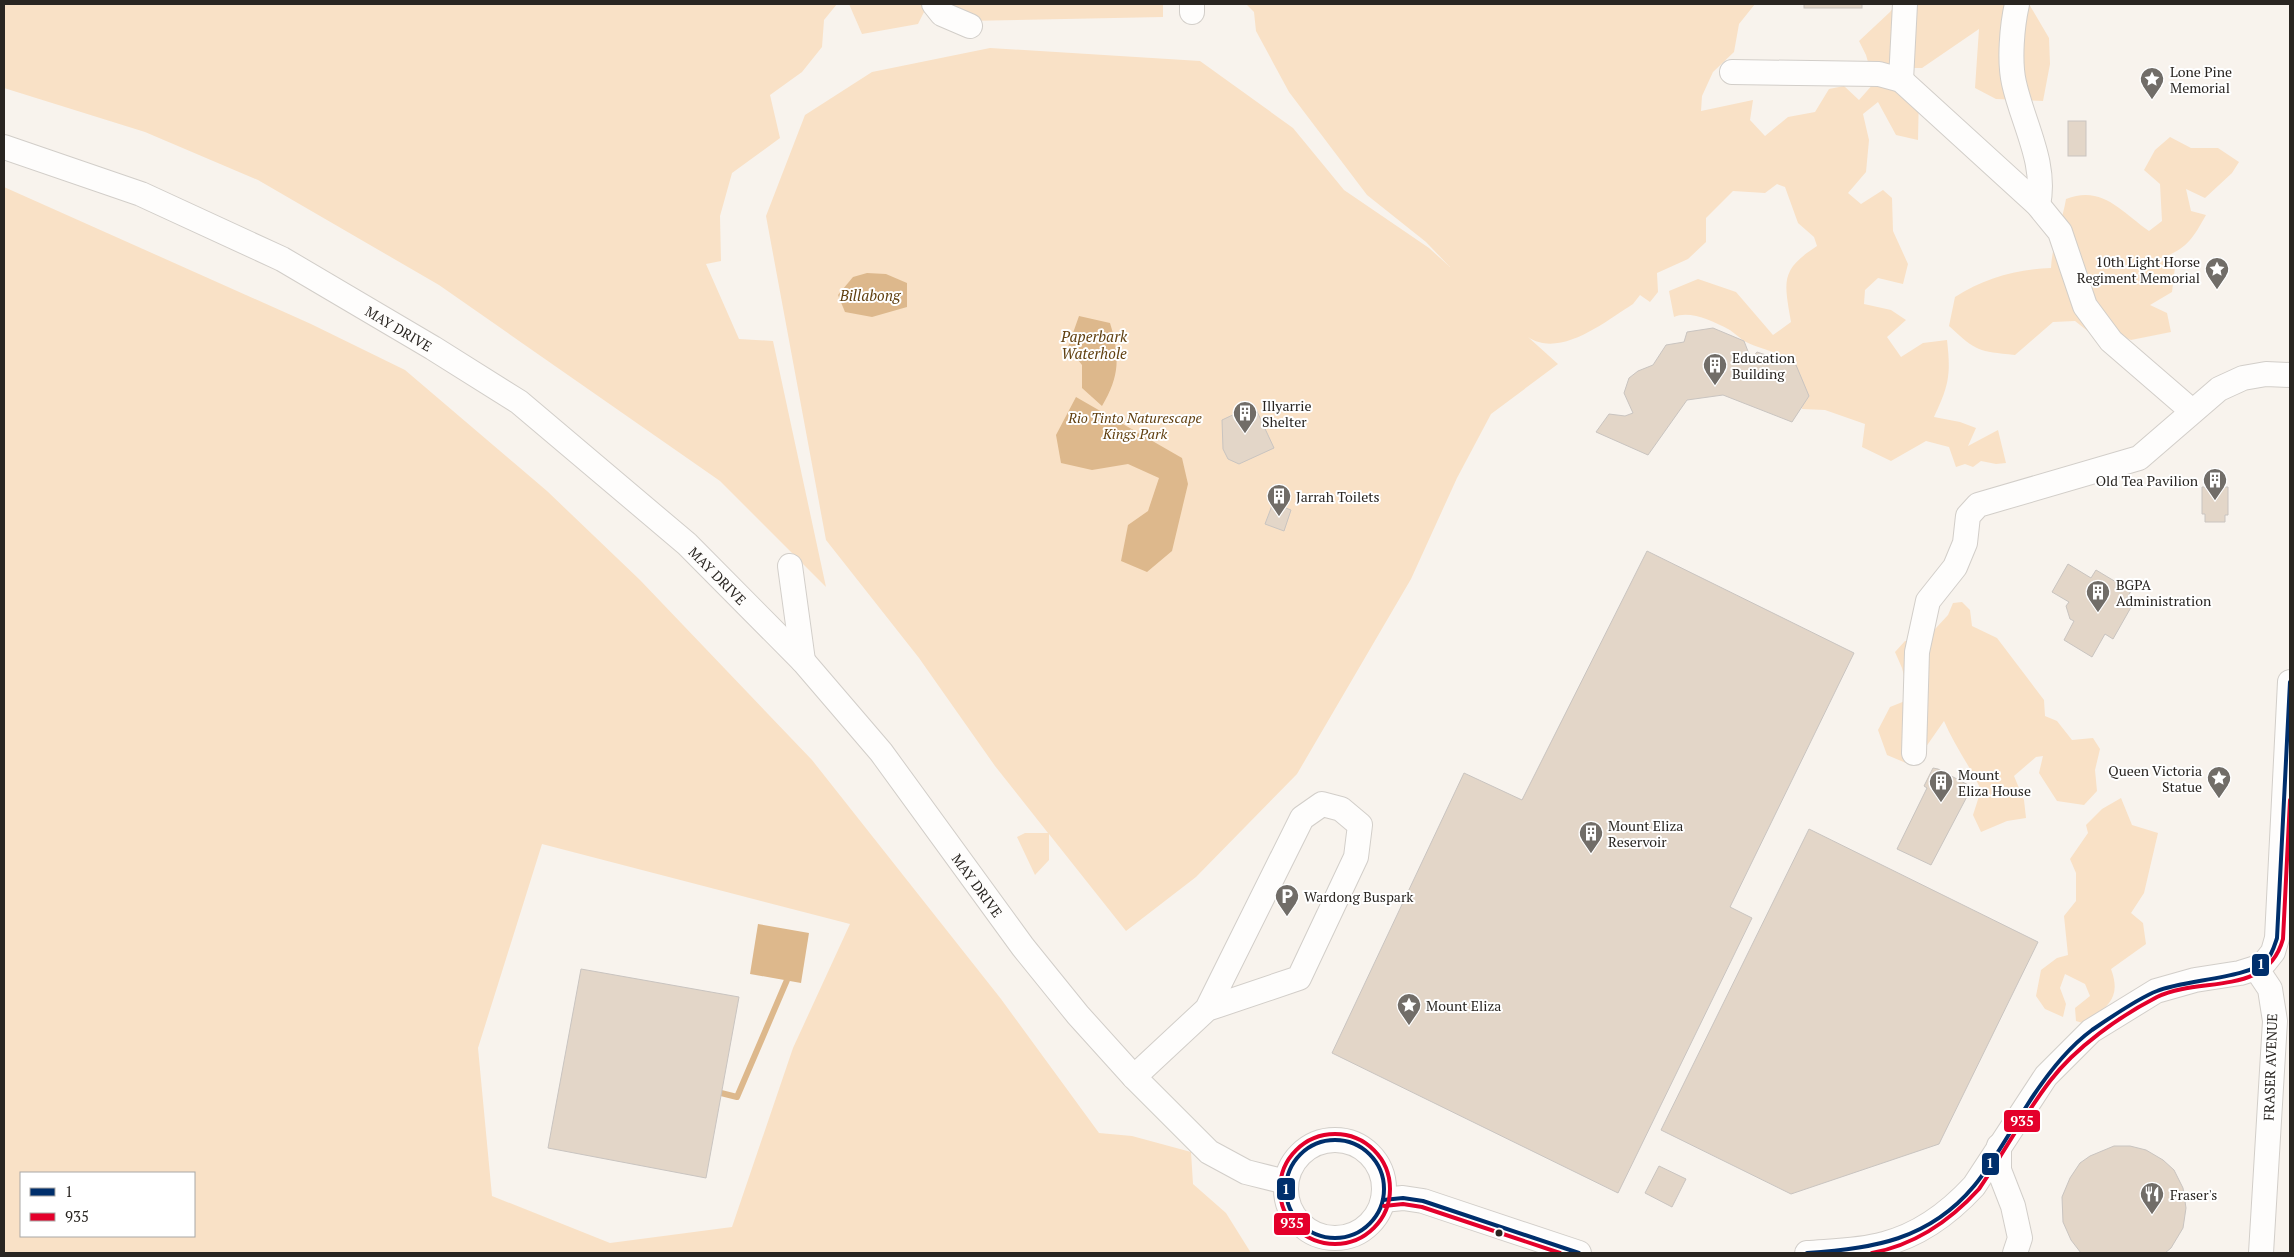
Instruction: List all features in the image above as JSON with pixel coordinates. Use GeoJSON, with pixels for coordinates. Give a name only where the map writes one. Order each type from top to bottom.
{"type":"FeatureCollection","features":[{"type":"Feature","properties":{"kind":"street"},"geometry":{"type":"LineString","coordinates":[[934,4],[942,14],[970,26]]}},
{"type":"Feature","properties":{"kind":"street"},"geometry":{"type":"LineString","coordinates":[[1901,80],[1905,4]]}},
{"type":"Feature","properties":{"kind":"street"},"geometry":{"type":"LineString","coordinates":[[2017,4],[2012,23],[2013,81],[2041,172],[2042,190],[2038,205]]}},
{"type":"Feature","properties":{"kind":"street"},"geometry":{"type":"LineString","coordinates":[[1732,72],[1879,74],[1901,80],[2038,205],[2060,232],[2072,273],[2085,306],[2090,313],[2111,341],[2192,411]]}},
{"type":"Feature","properties":{"kind":"street","name":"MAY DRIVE"},"geometry":{"type":"LineString","coordinates":[[4,147],[142,194],[282,259],[434,348],[519,402],[687,544],[803,661],[881,752],[1023,947],[1078,1015],[1134,1077],[1209,1152],[1246,1172],[1286,1182]]}},
{"type":"Feature","properties":{"kind":"street"},"geometry":{"type":"LineString","coordinates":[[1914,753],[1917,652],[1928,601],[1955,567],[1965,543],[1968,516],[1978,505],[2139,458],[2219,389],[2243,378],[2266,374],[2290,374]]}},
{"type":"Feature","properties":{"kind":"street"},"geometry":{"type":"LineString","coordinates":[[790,566],[803,661]]}},
{"type":"Feature","properties":{"kind":"street"},"geometry":{"type":"LineString","coordinates":[[1807,1253],[1885,1244],[1940,1218],[1974,1186],[2046,1076],[2091,1031],[2156,992],[2194,980],[2240,973],[2256,968],[2265,962],[2273,952],[2277,938],[2290,682]]}},
{"type":"Feature","properties":{"kind":"street"},"geometry":{"type":"LineString","coordinates":[[1134,1077],[1207,1009],[1302,818],[1322,804],[1341,809],[1360,825],[1356,857],[1299,978],[1207,1009]]}},
{"type":"Feature","properties":{"kind":"street","name":"FRASER AVENUE"},"geometry":{"type":"LineString","coordinates":[[2256,968],[2270,989],[2275,1021],[2261,1253]]}},
{"type":"Feature","properties":{"kind":"street"},"geometry":{"type":"LineString","coordinates":[[1335,1139],[1353,1143],[1368,1152],[1379,1166],[1384,1183],[1383,1200],[1377,1216],[1366,1228],[1335,1246],[1303,1227],[1292,1214],[1286,1198],[1286,1182],[1292,1165],[1303,1151],[1318,1142],[1335,1139]]}},
{"type":"Feature","properties":{"kind":"street"},"geometry":{"type":"LineString","coordinates":[[1999,1146],[1999,1170],[2013,1206],[2020,1238],[2015,1253]]}},
{"type":"Feature","properties":{"kind":"street"},"geometry":{"type":"LineString","coordinates":[[1383,1200],[1404,1198],[1423,1201],[1579,1253]]}},
{"type":"Feature","properties":{"kind":"green space"},"geometry":{"type":"Polygon","coordinates":[[[4,4],[837,4],[824,20],[822,47],[802,72],[770,95],[780,138],[732,173],[720,216],[721,261],[706,264],[739,339],[773,341],[826,587],[720,481],[439,285],[258,180],[145,132],[4,88],[4,4]]]}},
{"type":"Feature","properties":{"kind":"green space"},"geometry":{"type":"Polygon","coordinates":[[[849,4],[925,4],[927,6],[918,24],[862,34],[849,4]]]}},
{"type":"Feature","properties":{"kind":"green space"},"geometry":{"type":"Polygon","coordinates":[[[939,4],[1163,4],[1163,17],[965,21],[939,4]]]}},
{"type":"Feature","properties":{"kind":"green space","name":"Rio Tinto Naturescape Kings Park"},"geometry":{"type":"Polygon","coordinates":[[[1246,4],[1755,4],[1739,24],[1734,52],[1713,72],[1702,96],[1701,111],[1753,100],[1750,120],[1765,136],[1788,117],[1815,112],[1829,89],[1844,86],[1859,100],[1874,83],[1866,55],[1859,41],[1896,4],[2029,4],[2049,38],[2050,64],[2043,101],[1996,99],[1975,88],[1979,29],[1922,68],[1902,68],[1919,92],[1918,140],[1896,135],[1878,102],[1863,114],[1869,140],[1866,172],[1848,193],[1861,204],[1883,190],[1892,198],[1893,231],[1908,264],[1903,284],[1878,278],[1865,290],[1864,304],[1891,310],[1906,320],[1887,337],[1901,357],[1923,343],[1947,340],[1948,380],[1934,417],[1960,422],[1976,428],[1968,446],[1998,430],[2006,463],[1996,464],[1981,461],[1973,467],[1965,464],[1956,467],[1949,447],[1926,441],[1891,461],[1862,447],[1865,424],[1825,410],[1802,409],[1803,386],[1800,376],[1790,361],[1784,357],[1752,345],[1730,330],[1708,320],[1687,315],[1674,317],[1669,291],[1698,279],[1736,292],[1773,335],[1791,322],[1786,286],[1788,278],[1796,262],[1817,246],[1814,237],[1798,223],[1785,187],[1777,184],[1765,193],[1733,191],[1706,218],[1706,242],[1688,259],[1657,273],[1658,292],[1650,302],[1640,295],[1633,304],[1596,328],[1568,341],[1554,344],[1541,343],[1528,337],[1558,364],[1491,414],[1457,478],[1411,579],[1297,774],[1196,877],[1126,931],[1049,834],[1049,860],[1035,875],[1017,837],[1025,833],[1048,833],[995,766],[919,658],[826,540],[766,216],[805,115],[872,72],[990,48],[1200,61],[1293,128],[1344,190],[1429,248],[1450,267],[1426,242],[1367,195],[1289,92],[1256,31],[1254,12],[1246,4]]]}},
{"type":"Feature","properties":{"kind":"green space"},"geometry":{"type":"Polygon","coordinates":[[[2170,137],[2191,148],[2218,148],[2239,162],[2232,173],[2205,198],[2186,189],[2191,211],[2206,215],[2192,238],[2182,248],[2158,259],[2175,267],[2172,292],[2150,305],[2167,313],[2171,332],[2131,340],[2118,334],[2094,336],[2075,321],[2053,322],[2015,355],[1985,351],[1972,346],[1949,326],[1955,297],[1966,290],[2001,276],[2026,270],[2051,268],[2053,250],[2066,199],[2091,195],[2101,198],[2120,209],[2149,231],[2162,221],[2160,184],[2144,170],[2155,150],[2170,137]]]}},
{"type":"Feature","properties":{"kind":"green space"},"geometry":{"type":"Polygon","coordinates":[[[4,187],[311,324],[405,370],[547,491],[640,580],[812,760],[1001,999],[1099,1133],[1132,1136],[1191,1152],[1193,1184],[1226,1213],[1251,1253],[4,1253],[4,187]],[[542,844],[478,1048],[492,1196],[610,1243],[732,1227],[793,1048],[850,924],[542,844]]]}},
{"type":"Feature","properties":{"kind":"green space"},"geometry":{"type":"Polygon","coordinates":[[[1962,602],[1970,610],[1972,626],[1997,638],[2044,700],[2045,716],[2057,721],[2072,740],[2093,738],[2100,749],[2095,770],[2097,791],[2084,805],[2057,801],[2039,773],[2043,756],[2036,757],[2014,776],[2024,800],[2026,818],[2007,821],[1981,832],[1973,815],[1981,790],[1944,721],[1921,754],[1906,763],[1887,755],[1878,730],[1890,707],[1910,699],[1902,668],[1895,652],[1905,641],[1924,641],[1948,615],[1953,603],[1962,602]]]}},
{"type":"Feature","properties":{"kind":"green space"},"geometry":{"type":"Polygon","coordinates":[[[2121,798],[2132,825],[2158,833],[2144,893],[2131,913],[2143,923],[2146,944],[2111,969],[2115,988],[2113,995],[2106,1007],[2086,1024],[2076,1021],[2075,1008],[2090,996],[2085,984],[2065,974],[2060,988],[2066,1004],[2063,1017],[2045,1009],[2036,996],[2041,970],[2057,958],[2068,955],[2064,916],[2076,901],[2076,873],[2070,859],[2088,833],[2086,825],[2102,809],[2121,798]]]}},
{"type":"Feature","properties":{"kind":"water","name":"Billabong"},"geometry":{"type":"Polygon","coordinates":[[[867,273],[886,274],[907,283],[907,307],[872,317],[845,312],[838,295],[853,277],[867,273]]]}},
{"type":"Feature","properties":{"kind":"water","name":"Paperbark Waterhole"},"geometry":{"type":"Polygon","coordinates":[[[1079,316],[1110,323],[1116,346],[1115,375],[1102,406],[1082,388],[1082,365],[1068,347],[1079,316]]]}},
{"type":"Feature","properties":{"kind":"water"},"geometry":{"type":"Polygon","coordinates":[[[1076,397],[1182,458],[1188,484],[1172,551],[1147,572],[1121,561],[1128,525],[1148,511],[1159,478],[1128,464],[1092,470],[1061,463],[1056,435],[1076,397]]]}},
{"type":"Feature","properties":{"kind":"water"},"geometry":{"type":"Polygon","coordinates":[[[758,924],[809,933],[801,983],[750,974],[758,924]]]}},
{"type":"Feature","properties":{"kind":"building"},"geometry":{"type":"Polygon","coordinates":[[[1804,4],[1862,4],[1862,8],[1804,8],[1804,4]]]}},
{"type":"Feature","properties":{"kind":"building"},"geometry":{"type":"Polygon","coordinates":[[[2068,121],[2086,121],[2086,156],[2068,156],[2068,121]]]}},
{"type":"Feature","properties":{"kind":"building","name":"Education Building"},"geometry":{"type":"Polygon","coordinates":[[[1713,328],[1744,341],[1751,359],[1757,352],[1796,365],[1809,396],[1792,422],[1723,395],[1687,400],[1648,455],[1596,432],[1609,414],[1625,416],[1633,413],[1624,393],[1629,378],[1638,371],[1653,365],[1666,345],[1684,342],[1687,332],[1713,328]]]}},
{"type":"Feature","properties":{"kind":"building","name":"Illyarrie Shelter"},"geometry":{"type":"Polygon","coordinates":[[[1254,405],[1274,448],[1239,464],[1228,459],[1223,449],[1222,420],[1254,405]]]}},
{"type":"Feature","properties":{"kind":"building","name":"Old Tea Pavilion"},"geometry":{"type":"Polygon","coordinates":[[[2206,479],[2225,479],[2225,487],[2228,487],[2228,515],[2225,515],[2225,522],[2205,522],[2205,514],[2202,514],[2202,487],[2206,487],[2206,479]]]}},
{"type":"Feature","properties":{"kind":"building","name":"Jarrah Toilets"},"geometry":{"type":"Polygon","coordinates":[[[1273,503],[1291,510],[1284,531],[1265,524],[1273,503]]]}},
{"type":"Feature","properties":{"kind":"building","name":"Mount Eliza Reservoir"},"geometry":{"type":"Polygon","coordinates":[[[1647,551],[1854,653],[1730,907],[1752,918],[1618,1193],[1332,1053],[1464,773],[1522,800],[1647,551]]]}},
{"type":"Feature","properties":{"kind":"building","name":"BGPA Administration"},"geometry":{"type":"Polygon","coordinates":[[[2068,564],[2091,578],[2096,570],[2131,591],[2127,598],[2134,602],[2113,639],[2105,634],[2092,657],[2064,640],[2074,621],[2070,619],[2066,606],[2069,602],[2052,592],[2068,564]]]}},
{"type":"Feature","properties":{"kind":"building","name":"Mount Eliza House"},"geometry":{"type":"Polygon","coordinates":[[[1933,768],[1972,787],[1931,865],[1897,849],[1927,788],[1924,786],[1933,768]]]}},
{"type":"Feature","properties":{"kind":"building"},"geometry":{"type":"Polygon","coordinates":[[[1809,829],[2038,942],[1939,1144],[1791,1194],[1661,1130],[1809,829]]]}},
{"type":"Feature","properties":{"kind":"building"},"geometry":{"type":"Polygon","coordinates":[[[581,969],[739,997],[706,1178],[548,1148],[581,969]]]}},
{"type":"Feature","properties":{"kind":"building"},"geometry":{"type":"Polygon","coordinates":[[[2114,1146],[2130,1146],[2146,1150],[2163,1160],[2174,1170],[2183,1188],[2186,1208],[2183,1228],[2171,1248],[2165,1253],[2081,1253],[2071,1240],[2063,1222],[2062,1197],[2070,1178],[2080,1163],[2090,1156],[2114,1146]]]}},
{"type":"Feature","properties":{"kind":"building"},"geometry":{"type":"Polygon","coordinates":[[[1659,1166],[1686,1179],[1672,1207],[1645,1193],[1659,1166]]]}},
{"type":"Feature","properties":{"kind":"waterway"},"geometry":{"type":"LineString","coordinates":[[721,1093],[737,1097],[787,980]]}},
{"type":"Feature","properties":{"kind":"transit line","name":"1"},"geometry":{"type":"LineString","coordinates":[[1807,1253],[1877,1244],[1919,1230],[1938,1219],[1957,1204],[1974,1186],[1988,1168],[2047,1076],[2073,1046],[2092,1030],[2157,991],[2245,971],[2258,967],[2268,959],[2277,938],[2290,682]]}},
{"type":"Feature","properties":{"kind":"transit line","name":"935"},"geometry":{"type":"LineString","coordinates":[[1872,1253],[1917,1238],[1943,1221],[1968,1201],[1979,1189],[2031,1107],[2050,1081],[2072,1056],[2099,1033],[2128,1013],[2157,997],[2174,991],[2230,982],[2248,977],[2263,970],[2275,957],[2283,939],[2290,800]]}},
{"type":"Feature","properties":{"kind":"transit line","name":"935"},"geometry":{"type":"LineString","coordinates":[[1335,1134],[1356,1138],[1374,1150],[1386,1168],[1390,1189],[1386,1210],[1374,1228],[1356,1240],[1335,1244],[1314,1240],[1296,1228],[1284,1210],[1280,1189],[1284,1168],[1296,1150],[1314,1138],[1335,1134]]}},
{"type":"Feature","properties":{"kind":"transit line","name":"1"},"geometry":{"type":"LineString","coordinates":[[1335,1140],[1354,1144],[1370,1154],[1380,1170],[1384,1189],[1380,1208],[1370,1224],[1354,1234],[1335,1238],[1316,1234],[1300,1224],[1290,1208],[1286,1189],[1290,1170],[1300,1154],[1316,1144],[1335,1140]]}},
{"type":"Feature","properties":{"kind":"transit line","name":"1"},"geometry":{"type":"LineString","coordinates":[[1383,1200],[1403,1198],[1423,1201],[1579,1253]]}},
{"type":"Feature","properties":{"kind":"transit line","name":"935"},"geometry":{"type":"LineString","coordinates":[[1384,1206],[1403,1204],[1422,1207],[1560,1253]]}},
{"type":"Feature","properties":{"kind":"place","name":"Lone Pine Memorial"},"geometry":{"type":"Point","coordinates":[2152,100]}},
{"type":"Feature","properties":{"kind":"place","name":"10th Light Horse Regiment Memorial"},"geometry":{"type":"Point","coordinates":[2217,290]}},
{"type":"Feature","properties":{"kind":"place","name":"Education Building"},"geometry":{"type":"Point","coordinates":[1715,386]}},
{"type":"Feature","properties":{"kind":"place","name":"Illyarrie Shelter"},"geometry":{"type":"Point","coordinates":[1245,434]}},
{"type":"Feature","properties":{"kind":"place","name":"Old Tea Pavilion"},"geometry":{"type":"Point","coordinates":[2215,501]}},
{"type":"Feature","properties":{"kind":"place","name":"Jarrah Toilets"},"geometry":{"type":"Point","coordinates":[1279,517]}},
{"type":"Feature","properties":{"kind":"place","name":"BGPA Administration"},"geometry":{"type":"Point","coordinates":[2098,613]}},
{"type":"Feature","properties":{"kind":"place","name":"Queen Victoria Statue"},"geometry":{"type":"Point","coordinates":[2219,799]}},
{"type":"Feature","properties":{"kind":"place","name":"Mount Eliza House"},"geometry":{"type":"Point","coordinates":[1941,803]}},
{"type":"Feature","properties":{"kind":"place","name":"Mount Eliza Reservoir"},"geometry":{"type":"Point","coordinates":[1591,854]}},
{"type":"Feature","properties":{"kind":"place","name":"Wardong Buspark"},"geometry":{"type":"Point","coordinates":[1287,917]}},
{"type":"Feature","properties":{"kind":"place","name":"Mount Eliza"},"geometry":{"type":"Point","coordinates":[1409,1026]}},
{"type":"Feature","properties":{"kind":"place","name":"Fraser's"},"geometry":{"type":"Point","coordinates":[2152,1215]}}]}
